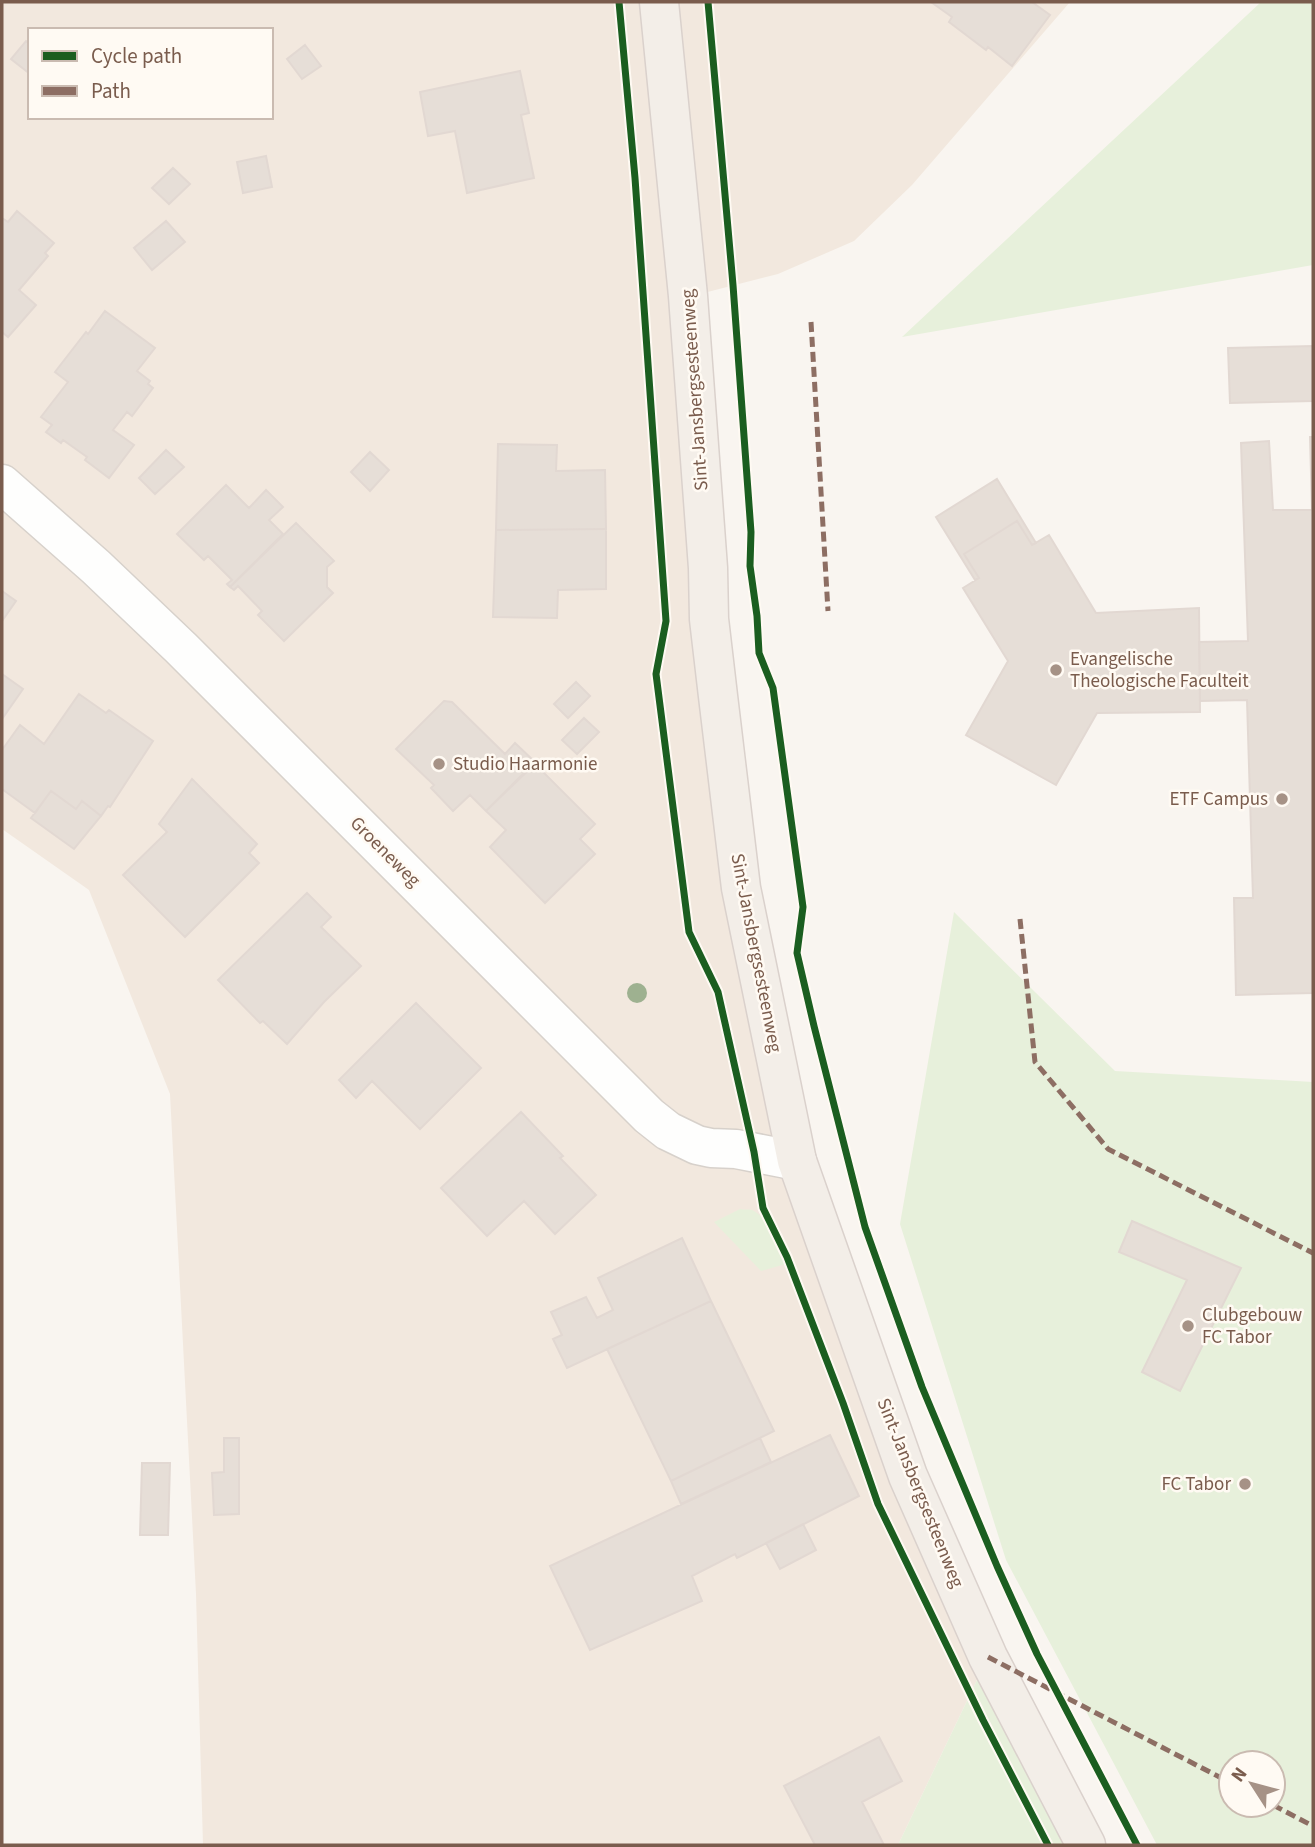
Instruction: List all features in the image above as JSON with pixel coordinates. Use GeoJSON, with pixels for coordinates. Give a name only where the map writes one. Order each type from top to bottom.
{"type":"FeatureCollection","features":[{"type":"Feature","properties":{"kind":"main road","name":"Sint-Jansbergsesteenweg"},"geometry":{"type":"LineString","coordinates":[[659,2],[688,296],[708,568],[709,619],[716,683],[741,888],[797,1161],[908,1476],[988,1657],[1086,1845]]}},
{"type":"Feature","properties":{"kind":"street","name":"Groeneweg"},"geometry":{"type":"LineString","coordinates":[[2,484],[96,567],[181,648],[649,1116],[668,1131],[697,1145],[736,1149],[797,1161]]}},
{"type":"Feature","properties":{"kind":"shaded area"},"geometry":{"type":"Polygon","coordinates":[[[2,2],[1070,2],[912,185],[854,241],[778,274],[688,297],[708,568],[797,1161],[988,1657],[898,1845],[203,1845],[196,1594],[170,1094],[89,890],[2,829],[2,2]]]}},
{"type":"Feature","properties":{"kind":"green space"},"geometry":{"type":"Polygon","coordinates":[[[1261,2],[1313,2],[1313,265],[902,337],[1261,2]]]}},
{"type":"Feature","properties":{"kind":"green space"},"geometry":{"type":"Polygon","coordinates":[[[954,912],[1115,1071],[1313,1082],[1313,1845],[1157,1845],[1006,1560],[900,1224],[954,912]]]}},
{"type":"Feature","properties":{"kind":"green space"},"geometry":{"type":"Polygon","coordinates":[[[740,1209],[752,1210],[764,1219],[786,1264],[761,1271],[714,1222],[740,1209]]]}},
{"type":"Feature","properties":{"kind":"green space"},"geometry":{"type":"Polygon","coordinates":[[[988,1657],[1080,1845],[898,1845],[988,1657]]]}},
{"type":"Feature","properties":{"kind":"building"},"geometry":{"type":"Polygon","coordinates":[[[931,2],[1032,2],[1050,15],[1012,66],[949,22],[952,17],[931,2]]]}},
{"type":"Feature","properties":{"kind":"building"},"geometry":{"type":"Polygon","coordinates":[[[26,41],[28,42],[28,72],[11,59],[26,41]]]}},
{"type":"Feature","properties":{"kind":"building"},"geometry":{"type":"Polygon","coordinates":[[[305,45],[321,66],[302,79],[287,59],[305,45]]]}},
{"type":"Feature","properties":{"kind":"building"},"geometry":{"type":"Polygon","coordinates":[[[520,71],[529,113],[521,115],[534,178],[467,193],[455,131],[428,136],[420,92],[520,71]]]}},
{"type":"Feature","properties":{"kind":"building"},"geometry":{"type":"Polygon","coordinates":[[[266,156],[272,187],[243,193],[237,162],[266,156]]]}},
{"type":"Feature","properties":{"kind":"building"},"geometry":{"type":"Polygon","coordinates":[[[173,168],[190,184],[169,204],[152,188],[173,168]]]}},
{"type":"Feature","properties":{"kind":"building"},"geometry":{"type":"Polygon","coordinates":[[[17,211],[54,243],[45,253],[48,256],[19,290],[36,305],[8,337],[2,332],[2,218],[8,222],[17,211]]]}},
{"type":"Feature","properties":{"kind":"building"},"geometry":{"type":"Polygon","coordinates":[[[166,221],[185,242],[152,270],[134,248],[166,221]]]}},
{"type":"Feature","properties":{"kind":"building"},"geometry":{"type":"Polygon","coordinates":[[[105,311],[155,348],[137,371],[150,381],[148,384],[153,388],[132,416],[127,412],[113,430],[134,445],[109,478],[85,460],[87,457],[46,432],[52,425],[41,417],[68,382],[55,372],[105,311]]]}},
{"type":"Feature","properties":{"kind":"building"},"geometry":{"type":"Polygon","coordinates":[[[1313,346],[1313,401],[1230,403],[1228,348],[1313,346]]]}},
{"type":"Feature","properties":{"kind":"building","name":"ETF Campus"},"geometry":{"type":"Polygon","coordinates":[[[1310,437],[1313,437],[1313,993],[1236,995],[1234,898],[1253,898],[1247,700],[1200,701],[1199,642],[1248,641],[1241,443],[1269,441],[1273,510],[1312,510],[1310,437]]]}},
{"type":"Feature","properties":{"kind":"building"},"geometry":{"type":"Polygon","coordinates":[[[498,444],[557,445],[556,471],[605,470],[606,529],[496,530],[498,444]]]}},
{"type":"Feature","properties":{"kind":"building"},"geometry":{"type":"Polygon","coordinates":[[[166,450],[184,467],[155,494],[139,478],[166,450]]]}},
{"type":"Feature","properties":{"kind":"building"},"geometry":{"type":"Polygon","coordinates":[[[370,452],[389,470],[370,491],[351,472],[370,452]]]}},
{"type":"Feature","properties":{"kind":"building"},"geometry":{"type":"Polygon","coordinates":[[[997,479],[1036,543],[1032,545],[1017,521],[964,554],[979,578],[975,580],[936,517],[997,479]]]}},
{"type":"Feature","properties":{"kind":"building"},"geometry":{"type":"Polygon","coordinates":[[[226,485],[249,508],[266,490],[283,507],[269,520],[283,534],[230,587],[227,584],[232,580],[208,556],[204,560],[177,534],[226,485]]]}},
{"type":"Feature","properties":{"kind":"building"},"geometry":{"type":"Polygon","coordinates":[[[1017,521],[1032,545],[1049,535],[1096,613],[1199,608],[1200,712],[1097,713],[1056,785],[966,735],[1008,661],[963,588],[979,578],[964,554],[1017,521]]]}},
{"type":"Feature","properties":{"kind":"building"},"geometry":{"type":"Polygon","coordinates":[[[296,523],[334,561],[327,567],[327,587],[333,593],[284,641],[258,615],[262,611],[238,586],[234,590],[230,587],[296,523]]]}},
{"type":"Feature","properties":{"kind":"building"},"geometry":{"type":"Polygon","coordinates":[[[606,529],[606,589],[558,590],[557,618],[493,617],[496,530],[606,529]]]}},
{"type":"Feature","properties":{"kind":"building"},"geometry":{"type":"Polygon","coordinates":[[[2,591],[16,601],[2,621],[2,591]]]}},
{"type":"Feature","properties":{"kind":"building"},"geometry":{"type":"Polygon","coordinates":[[[2,674],[23,689],[2,719],[2,674]]]}},
{"type":"Feature","properties":{"kind":"building"},"geometry":{"type":"Polygon","coordinates":[[[576,682],[590,696],[568,718],[554,704],[576,682]]]}},
{"type":"Feature","properties":{"kind":"building"},"geometry":{"type":"Polygon","coordinates":[[[79,694],[106,713],[109,710],[153,741],[110,807],[108,806],[101,816],[82,801],[76,809],[51,791],[35,813],[2,789],[2,750],[20,725],[44,744],[79,694]]]}},
{"type":"Feature","properties":{"kind":"building"},"geometry":{"type":"Polygon","coordinates":[[[444,701],[452,702],[505,754],[515,743],[535,762],[486,811],[470,795],[453,811],[431,788],[434,785],[396,749],[444,701]]]}},
{"type":"Feature","properties":{"kind":"building"},"geometry":{"type":"Polygon","coordinates":[[[584,718],[599,732],[577,754],[562,740],[584,718]]]}},
{"type":"Feature","properties":{"kind":"building"},"geometry":{"type":"Polygon","coordinates":[[[535,764],[595,824],[580,839],[595,854],[545,903],[490,847],[506,830],[486,811],[535,764]]]}},
{"type":"Feature","properties":{"kind":"building"},"geometry":{"type":"Polygon","coordinates":[[[192,779],[257,844],[249,853],[259,863],[185,937],[123,875],[167,832],[159,824],[192,779]]]}},
{"type":"Feature","properties":{"kind":"building"},"geometry":{"type":"Polygon","coordinates":[[[51,791],[76,809],[82,801],[101,816],[74,849],[31,818],[51,791]]]}},
{"type":"Feature","properties":{"kind":"building"},"geometry":{"type":"Polygon","coordinates":[[[307,893],[331,917],[321,927],[361,966],[287,1044],[263,1021],[260,1023],[218,980],[307,893]]]}},
{"type":"Feature","properties":{"kind":"building"},"geometry":{"type":"Polygon","coordinates":[[[416,1003],[481,1068],[420,1129],[372,1081],[356,1098],[339,1080],[416,1003]]]}},
{"type":"Feature","properties":{"kind":"building"},"geometry":{"type":"Polygon","coordinates":[[[521,1112],[596,1195],[555,1234],[524,1201],[487,1236],[441,1188],[521,1112]]]}},
{"type":"Feature","properties":{"kind":"building","name":"Clubgebouw FC Tabor"},"geometry":{"type":"Polygon","coordinates":[[[1132,1221],[1241,1268],[1180,1391],[1142,1372],[1187,1280],[1119,1252],[1132,1221]]]}},
{"type":"Feature","properties":{"kind":"building"},"geometry":{"type":"Polygon","coordinates":[[[682,1238],[711,1301],[567,1368],[553,1339],[562,1335],[551,1312],[586,1297],[597,1318],[613,1310],[598,1278],[682,1238]]]}},
{"type":"Feature","properties":{"kind":"building"},"geometry":{"type":"Polygon","coordinates":[[[711,1301],[774,1431],[671,1481],[607,1349],[711,1301]]]}},
{"type":"Feature","properties":{"kind":"building"},"geometry":{"type":"Polygon","coordinates":[[[830,1435],[859,1496],[737,1558],[735,1554],[692,1576],[702,1601],[590,1650],[550,1566],[830,1435]]]}},
{"type":"Feature","properties":{"kind":"building"},"geometry":{"type":"Polygon","coordinates":[[[224,1438],[239,1438],[239,1514],[214,1515],[212,1473],[224,1472],[224,1438]]]}},
{"type":"Feature","properties":{"kind":"building"},"geometry":{"type":"Polygon","coordinates":[[[760,1438],[771,1462],[681,1504],[671,1481],[760,1438]]]}},
{"type":"Feature","properties":{"kind":"building"},"geometry":{"type":"Polygon","coordinates":[[[142,1463],[170,1463],[168,1535],[140,1535],[142,1463]]]}},
{"type":"Feature","properties":{"kind":"building"},"geometry":{"type":"Polygon","coordinates":[[[803,1524],[816,1550],[780,1569],[766,1543],[803,1524]]]}},
{"type":"Feature","properties":{"kind":"building"},"geometry":{"type":"Polygon","coordinates":[[[879,1737],[902,1781],[862,1802],[884,1845],[815,1845],[784,1786],[879,1737]]]}},
{"type":"Feature","properties":{"kind":"marked path"},"geometry":{"type":"LineString","coordinates":[[811,322],[828,611]]}},
{"type":"Feature","properties":{"kind":"marked path"},"geometry":{"type":"LineString","coordinates":[[1020,919],[1035,1062],[1108,1149],[1313,1253]]}},
{"type":"Feature","properties":{"kind":"marked path"},"geometry":{"type":"LineString","coordinates":[[988,1657],[1217,1776]]}},
{"type":"Feature","properties":{"kind":"marked path"},"geometry":{"type":"LineString","coordinates":[[1287,1812],[1313,1826]]}},
{"type":"Feature","properties":{"kind":"cycle path"},"geometry":{"type":"LineString","coordinates":[[619,2],[635,178],[666,621],[656,674],[689,932],[718,992],[754,1152],[763,1208],[787,1257],[878,1504],[983,1720],[1048,1845]]}},
{"type":"Feature","properties":{"kind":"cycle path"},"geometry":{"type":"LineString","coordinates":[[708,2],[733,285],[751,532],[750,566],[759,653],[773,688],[803,907],[797,953],[865,1227],[922,1387],[1037,1654],[1137,1845]]}},
{"type":"Feature","properties":{"kind":"place","name":"Evangelische Theologische Faculteit"},"geometry":{"type":"Point","coordinates":[1056,670]}},
{"type":"Feature","properties":{"kind":"place","name":"Studio Haarmonie"},"geometry":{"type":"Point","coordinates":[439,764]}},
{"type":"Feature","properties":{"kind":"place","name":"ETF Campus"},"geometry":{"type":"Point","coordinates":[1282,799]}},
{"type":"Feature","properties":{"kind":"place","name":"Clubgebouw FC Tabor"},"geometry":{"type":"Point","coordinates":[1188,1326]}},
{"type":"Feature","properties":{"kind":"place","name":"FC Tabor"},"geometry":{"type":"Point","coordinates":[1245,1484]}}]}
